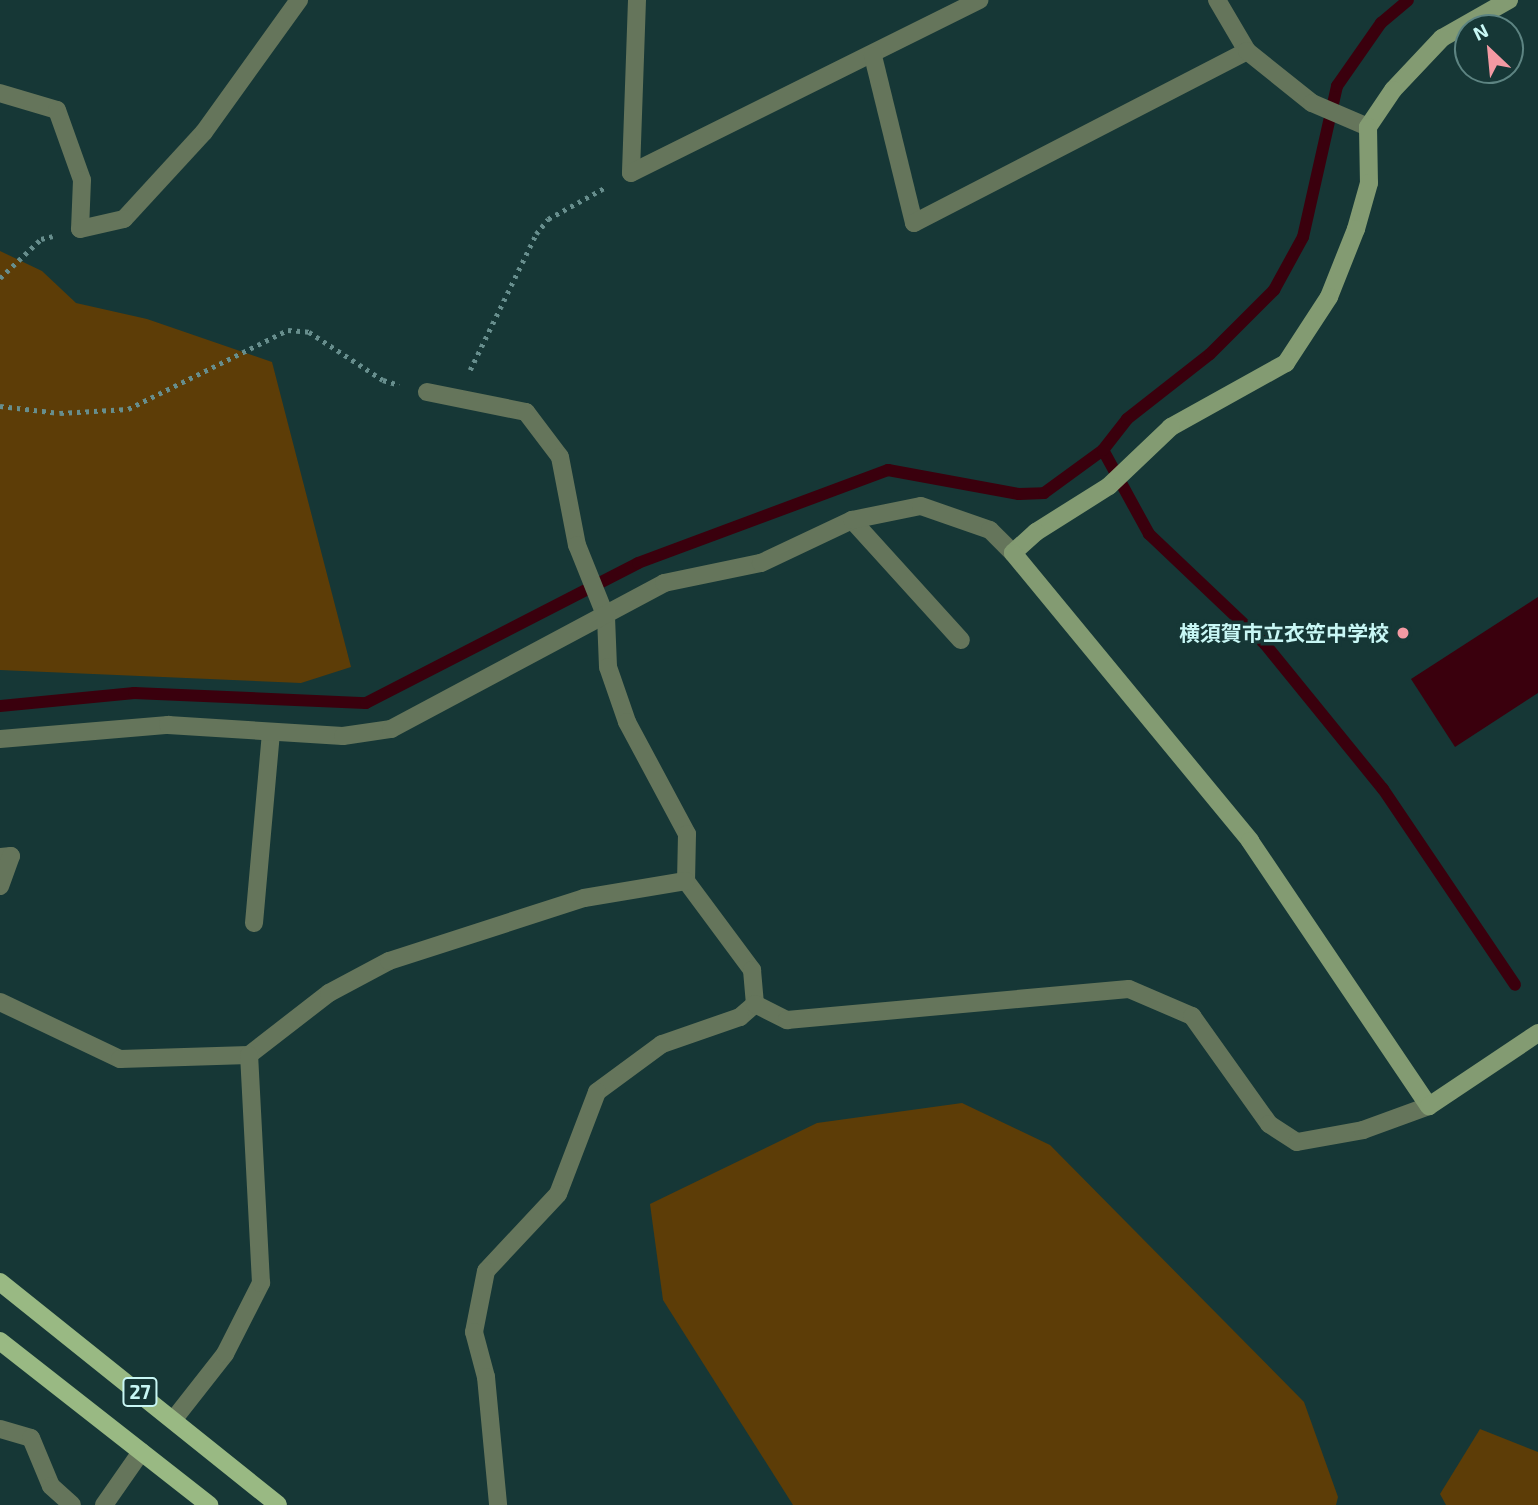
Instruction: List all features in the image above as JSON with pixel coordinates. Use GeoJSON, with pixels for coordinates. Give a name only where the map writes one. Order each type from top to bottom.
{"type":"FeatureCollection","features":[{"type":"Feature","properties":{"kind":"main road","name":"27"},"geometry":{"type":"LineString","coordinates":[[0,1282],[278,1505]]}},
{"type":"Feature","properties":{"kind":"main road","name":"27"},"geometry":{"type":"LineString","coordinates":[[0,1341],[209,1505]]}},
{"type":"Feature","properties":{"kind":"street"},"geometry":{"type":"LineString","coordinates":[[0,93],[57,110],[82,180],[79,229],[124,219],[204,132],[299,0]]}},
{"type":"Feature","properties":{"kind":"street"},"geometry":{"type":"LineString","coordinates":[[637,0],[631,173],[873,56],[978,0]]}},
{"type":"Feature","properties":{"kind":"street"},"geometry":{"type":"LineString","coordinates":[[1217,0],[1247,51],[1312,103],[1368,127]]}},
{"type":"Feature","properties":{"kind":"street"},"geometry":{"type":"LineString","coordinates":[[1013,553],[1036,532],[1110,486],[1171,427],[1286,363],[1329,298],[1356,229],[1369,183],[1368,127],[1393,90],[1442,38],[1509,0]]}},
{"type":"Feature","properties":{"kind":"street"},"geometry":{"type":"LineString","coordinates":[[873,56],[914,223],[1247,51]]}},
{"type":"Feature","properties":{"kind":"street"},"geometry":{"type":"LineString","coordinates":[[427,392],[526,412],[544,431],[559,457],[577,545],[606,617],[608,667],[627,722],[687,834],[686,881],[752,970],[755,1004]]}},
{"type":"Feature","properties":{"kind":"street"},"geometry":{"type":"LineString","coordinates":[[0,739],[168,725],[343,736],[391,729],[606,617],[664,583],[761,563],[852,520],[921,506],[990,530],[1013,553],[1250,841],[1429,1106]]}},
{"type":"Feature","properties":{"kind":"street"},"geometry":{"type":"LineString","coordinates":[[852,520],[961,640]]}},
{"type":"Feature","properties":{"kind":"street"},"geometry":{"type":"LineString","coordinates":[[254,923],[271,733]]}},
{"type":"Feature","properties":{"kind":"street"},"geometry":{"type":"LineString","coordinates":[[0,858],[11,856],[0,887]]}},
{"type":"Feature","properties":{"kind":"street"},"geometry":{"type":"LineString","coordinates":[[0,1002],[120,1059],[249,1055],[329,993],[388,961],[584,898],[686,881]]}},
{"type":"Feature","properties":{"kind":"street"},"geometry":{"type":"LineString","coordinates":[[755,1004],[787,1020],[1129,989],[1192,1016],[1269,1124],[1297,1142],[1363,1130],[1429,1106],[1538,1033]]}},
{"type":"Feature","properties":{"kind":"street"},"geometry":{"type":"LineString","coordinates":[[498,1505],[486,1377],[474,1332],[486,1271],[558,1194],[597,1092],[662,1044],[740,1017],[755,1004]]}},
{"type":"Feature","properties":{"kind":"street"},"geometry":{"type":"LineString","coordinates":[[174,1419],[225,1354],[261,1283],[249,1055]]}},
{"type":"Feature","properties":{"kind":"street"},"geometry":{"type":"LineString","coordinates":[[0,1429],[31,1438],[51,1486],[72,1505]]}},
{"type":"Feature","properties":{"kind":"street"},"geometry":{"type":"LineString","coordinates":[[104,1505],[141,1452]]}},
{"type":"Feature","properties":{"kind":"path"},"geometry":{"type":"LineString","coordinates":[[460,397],[536,234],[548,219],[631,173]]}},
{"type":"Feature","properties":{"kind":"path"},"geometry":{"type":"LineString","coordinates":[[0,278],[41,239],[79,229]]}},
{"type":"Feature","properties":{"kind":"path"},"geometry":{"type":"LineString","coordinates":[[0,406],[60,413],[128,408],[288,330],[309,332],[383,380],[427,392]]}},
{"type":"Feature","properties":{"kind":"shaded area"},"geometry":{"type":"Polygon","coordinates":[[[0,251],[42,271],[76,303],[147,319],[272,362],[351,667],[301,683],[0,670],[0,251]]]}},
{"type":"Feature","properties":{"kind":"shaded area"},"geometry":{"type":"Polygon","coordinates":[[[1538,597],[1538,693],[1455,747],[1411,679],[1538,597]]]}},
{"type":"Feature","properties":{"kind":"shaded area"},"geometry":{"type":"Polygon","coordinates":[[[962,1103],[1050,1145],[1304,1402],[1338,1497],[1336,1505],[793,1505],[663,1300],[650,1204],[817,1123],[962,1103]]]}},
{"type":"Feature","properties":{"kind":"shaded area"},"geometry":{"type":"Polygon","coordinates":[[[1480,1429],[1538,1452],[1538,1505],[1446,1505],[1440,1494],[1480,1429]]]}},
{"type":"Feature","properties":{"kind":"waterway"},"geometry":{"type":"LineString","coordinates":[[0,706],[134,693],[366,703],[638,563],[888,470],[1019,494],[1044,493],[1103,450],[1127,419],[1210,354],[1274,290],[1303,237],[1337,86],[1381,23],[1408,0]]}},
{"type":"Feature","properties":{"kind":"waterway"},"geometry":{"type":"LineString","coordinates":[[1103,450],[1149,534],[1265,644],[1383,789],[1515,985]]}},
{"type":"Feature","properties":{"kind":"place","name":"横須賀市立衣笠中学校"},"geometry":{"type":"Point","coordinates":[1403,633]}}]}
